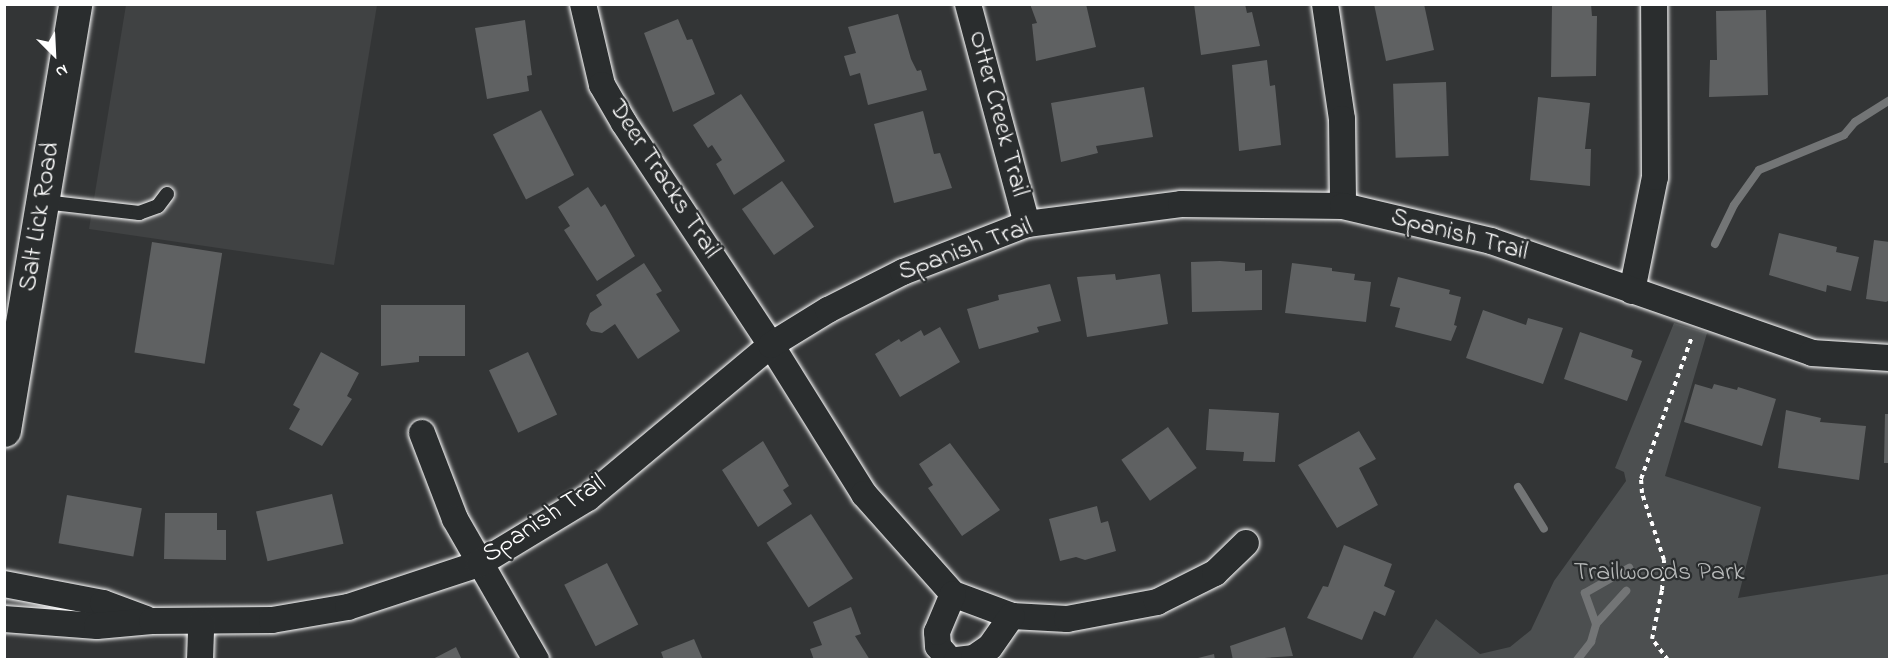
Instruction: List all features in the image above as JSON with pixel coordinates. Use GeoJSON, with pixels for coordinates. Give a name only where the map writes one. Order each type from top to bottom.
{"type":"FeatureCollection","features":[{"type":"Feature","properties":{"kind":"main road","name":"Salt Lick Road"},"geometry":{"type":"LineString","coordinates":[[4,430],[44,202],[75,4]]}},
{"type":"Feature","properties":{"kind":"street","name":"Deer Tracks Trail"},"geometry":{"type":"LineString","coordinates":[[583,4],[602,85],[771,345],[864,494],[953,594]]}},
{"type":"Feature","properties":{"kind":"street","name":"Otter Creek Trail"},"geometry":{"type":"LineString","coordinates":[[968,4],[1027,224]]}},
{"type":"Feature","properties":{"kind":"street"},"geometry":{"type":"LineString","coordinates":[[1325,4],[1342,118],[1343,206]]}},
{"type":"Feature","properties":{"kind":"street"},"geometry":{"type":"LineString","coordinates":[[1632,291],[1655,177],[1654,4]]}},
{"type":"Feature","properties":{"kind":"street","name":"Spanish Trail"},"geometry":{"type":"LineString","coordinates":[[4,619],[96,626],[152,621],[201,623],[272,620],[348,607],[479,564],[588,498],[681,416],[771,345],[828,310],[903,272],[1027,224],[1182,204],[1343,206],[1491,241],[1812,353],[1890,358]]}},
{"type":"Feature","properties":{"kind":"street"},"geometry":{"type":"LineString","coordinates":[[422,433],[455,519],[479,564],[537,660]]}},
{"type":"Feature","properties":{"kind":"street"},"geometry":{"type":"LineString","coordinates":[[950,660],[938,646],[937,632],[953,594],[1012,616],[1067,619],[1157,602],[1215,573],[1245,543]]}},
{"type":"Feature","properties":{"kind":"street","name":"Spanish Trail"},"geometry":{"type":"LineString","coordinates":[[4,584],[103,603],[152,621]]}},
{"type":"Feature","properties":{"kind":"street"},"geometry":{"type":"LineString","coordinates":[[957,660],[974,658],[990,647],[1012,616]]}},
{"type":"Feature","properties":{"kind":"street"},"geometry":{"type":"LineString","coordinates":[[200,660],[201,623]]}},
{"type":"Feature","properties":{"kind":"lane"},"geometry":{"type":"LineString","coordinates":[[44,202],[139,213],[158,206],[167,194]]}},
{"type":"Feature","properties":{"kind":"path"},"geometry":{"type":"LineString","coordinates":[[1668,660],[1652,639],[1664,582],[1664,560],[1642,493],[1641,479],[1692,339],[1685,336],[1692,311]]}},
{"type":"Feature","properties":{"kind":"shaded area"},"geometry":{"type":"Polygon","coordinates":[[[126,5],[377,5],[334,265],[89,229],[126,5]]]}},
{"type":"Feature","properties":{"kind":"green space","name":"Trailwoods Park"},"geometry":{"type":"Polygon","coordinates":[[[1674,323],[1707,333],[1665,476],[1761,507],[1738,598],[1889,574],[1889,659],[1412,659],[1436,619],[1480,654],[1510,647],[1531,630],[1554,581],[1626,481],[1624,472],[1615,468],[1674,323]]]}},
{"type":"Feature","properties":{"kind":"building"},"geometry":{"type":"Polygon","coordinates":[[[1030,4],[1086,4],[1096,47],[1036,61],[1032,24],[1037,23],[1030,4]]]}},
{"type":"Feature","properties":{"kind":"building"},"geometry":{"type":"Polygon","coordinates":[[[1194,4],[1245,4],[1247,13],[1252,12],[1260,46],[1201,55],[1194,4]]]}},
{"type":"Feature","properties":{"kind":"building"},"geometry":{"type":"Polygon","coordinates":[[[1374,4],[1424,4],[1434,50],[1386,61],[1374,4]]]}},
{"type":"Feature","properties":{"kind":"building"},"geometry":{"type":"Polygon","coordinates":[[[1552,4],[1591,4],[1592,16],[1597,16],[1596,76],[1551,77],[1552,4]]]}},
{"type":"Feature","properties":{"kind":"building"},"geometry":{"type":"Polygon","coordinates":[[[1766,10],[1768,95],[1709,97],[1710,60],[1717,60],[1716,11],[1766,10]]]}},
{"type":"Feature","properties":{"kind":"building"},"geometry":{"type":"Polygon","coordinates":[[[898,14],[911,59],[917,71],[921,70],[927,90],[868,105],[860,73],[850,76],[844,56],[856,53],[848,27],[898,14]]]}},
{"type":"Feature","properties":{"kind":"building"},"geometry":{"type":"Polygon","coordinates":[[[678,19],[687,40],[692,39],[715,94],[673,112],[644,33],[678,19]]]}},
{"type":"Feature","properties":{"kind":"building"},"geometry":{"type":"Polygon","coordinates":[[[525,20],[532,75],[527,76],[529,91],[487,99],[475,28],[525,20]]]}},
{"type":"Feature","properties":{"kind":"building"},"geometry":{"type":"Polygon","coordinates":[[[1267,60],[1270,86],[1275,85],[1281,145],[1239,151],[1232,65],[1267,60]]]}},
{"type":"Feature","properties":{"kind":"building"},"geometry":{"type":"Polygon","coordinates":[[[1446,82],[1449,156],[1396,158],[1393,84],[1446,82]]]}},
{"type":"Feature","properties":{"kind":"building"},"geometry":{"type":"Polygon","coordinates":[[[1144,87],[1153,137],[1096,146],[1098,153],[1061,162],[1051,103],[1144,87]]]}},
{"type":"Feature","properties":{"kind":"building"},"geometry":{"type":"Polygon","coordinates":[[[741,94],[785,161],[734,195],[716,164],[722,160],[712,145],[708,148],[693,125],[741,94]]]}},
{"type":"Feature","properties":{"kind":"building"},"geometry":{"type":"Polygon","coordinates":[[[1538,97],[1590,103],[1585,149],[1591,149],[1590,186],[1530,180],[1538,97]]]}},
{"type":"Feature","properties":{"kind":"building"},"geometry":{"type":"Polygon","coordinates":[[[541,110],[574,175],[526,200],[493,135],[541,110]]]}},
{"type":"Feature","properties":{"kind":"building"},"geometry":{"type":"Polygon","coordinates":[[[923,111],[934,154],[940,153],[952,188],[894,203],[874,124],[923,111]]]}},
{"type":"Feature","properties":{"kind":"building"},"geometry":{"type":"Polygon","coordinates":[[[782,181],[814,227],[774,255],[742,209],[782,181]]]}},
{"type":"Feature","properties":{"kind":"building"},"geometry":{"type":"Polygon","coordinates":[[[588,187],[601,207],[605,204],[635,256],[597,281],[564,230],[570,226],[558,207],[588,187]]]}},
{"type":"Feature","properties":{"kind":"building"},"geometry":{"type":"Polygon","coordinates":[[[1779,233],[1837,247],[1836,252],[1859,257],[1851,291],[1827,285],[1826,292],[1769,275],[1779,233]]]}},
{"type":"Feature","properties":{"kind":"building"},"geometry":{"type":"Polygon","coordinates":[[[1874,240],[1890,242],[1890,300],[1886,302],[1866,299],[1874,240]]]}},
{"type":"Feature","properties":{"kind":"building"},"geometry":{"type":"Polygon","coordinates":[[[152,242],[222,253],[205,364],[134,353],[152,242]]]}},
{"type":"Feature","properties":{"kind":"building"},"geometry":{"type":"Polygon","coordinates":[[[1191,262],[1245,263],[1245,271],[1262,270],[1262,310],[1192,312],[1191,262]]]}},
{"type":"Feature","properties":{"kind":"building"},"geometry":{"type":"Polygon","coordinates":[[[644,263],[662,291],[656,294],[680,331],[638,359],[615,324],[602,333],[591,331],[586,324],[590,313],[602,305],[596,295],[644,263]]]}},
{"type":"Feature","properties":{"kind":"building"},"geometry":{"type":"Polygon","coordinates":[[[1292,263],[1332,268],[1332,271],[1355,274],[1354,280],[1371,282],[1366,322],[1285,313],[1292,263]]]}},
{"type":"Feature","properties":{"kind":"building"},"geometry":{"type":"Polygon","coordinates":[[[1115,274],[1116,280],[1160,274],[1168,324],[1087,337],[1077,277],[1115,274]]]}},
{"type":"Feature","properties":{"kind":"building"},"geometry":{"type":"Polygon","coordinates":[[[1398,277],[1450,290],[1449,294],[1461,297],[1454,325],[1457,326],[1451,341],[1395,327],[1400,308],[1390,306],[1398,277]]]}},
{"type":"Feature","properties":{"kind":"building"},"geometry":{"type":"Polygon","coordinates":[[[1050,284],[1061,321],[1037,327],[1039,332],[979,349],[967,309],[999,300],[998,295],[1050,284]]]}},
{"type":"Feature","properties":{"kind":"building"},"geometry":{"type":"Polygon","coordinates":[[[381,305],[465,305],[465,356],[419,356],[419,362],[381,366],[381,305]]]}},
{"type":"Feature","properties":{"kind":"building"},"geometry":{"type":"Polygon","coordinates":[[[1483,310],[1526,325],[1528,318],[1563,328],[1543,384],[1466,358],[1483,310]]]}},
{"type":"Feature","properties":{"kind":"building"},"geometry":{"type":"Polygon","coordinates":[[[940,327],[960,362],[900,397],[875,354],[899,339],[901,342],[921,330],[924,336],[940,327]]]}},
{"type":"Feature","properties":{"kind":"building"},"geometry":{"type":"Polygon","coordinates":[[[1580,332],[1633,350],[1631,357],[1642,361],[1627,401],[1564,379],[1580,332]]]}},
{"type":"Feature","properties":{"kind":"building"},"geometry":{"type":"Polygon","coordinates":[[[321,352],[359,373],[347,396],[352,399],[322,446],[289,429],[300,409],[293,405],[321,352]]]}},
{"type":"Feature","properties":{"kind":"building"},"geometry":{"type":"Polygon","coordinates":[[[528,352],[557,415],[518,433],[489,370],[528,352]]]}},
{"type":"Feature","properties":{"kind":"building"},"geometry":{"type":"Polygon","coordinates":[[[1695,384],[1712,389],[1714,384],[1737,390],[1738,387],[1776,399],[1762,446],[1684,422],[1695,384]]]}},
{"type":"Feature","properties":{"kind":"building"},"geometry":{"type":"Polygon","coordinates":[[[1209,409],[1279,413],[1275,462],[1243,461],[1244,452],[1206,450],[1209,409]]]}},
{"type":"Feature","properties":{"kind":"building"},"geometry":{"type":"Polygon","coordinates":[[[1786,410],[1821,418],[1820,422],[1866,426],[1859,480],[1778,468],[1786,410]]]}},
{"type":"Feature","properties":{"kind":"building"},"geometry":{"type":"Polygon","coordinates":[[[1885,414],[1890,414],[1890,463],[1884,463],[1885,414]]]}},
{"type":"Feature","properties":{"kind":"building"},"geometry":{"type":"Polygon","coordinates":[[[1168,427],[1197,468],[1150,501],[1121,460],[1168,427]]]}},
{"type":"Feature","properties":{"kind":"building"},"geometry":{"type":"Polygon","coordinates":[[[1359,431],[1376,459],[1359,468],[1378,505],[1337,528],[1298,465],[1359,431]]]}},
{"type":"Feature","properties":{"kind":"building"},"geometry":{"type":"Polygon","coordinates":[[[763,441],[789,486],[783,490],[792,504],[758,527],[722,470],[763,441]]]}},
{"type":"Feature","properties":{"kind":"building"},"geometry":{"type":"Polygon","coordinates":[[[950,443],[1000,510],[962,536],[928,488],[933,485],[919,464],[950,443]]]}},
{"type":"Feature","properties":{"kind":"building"},"geometry":{"type":"Polygon","coordinates":[[[332,494],[343,544],[267,561],[256,512],[332,494]]]}},
{"type":"Feature","properties":{"kind":"building"},"geometry":{"type":"Polygon","coordinates":[[[67,495],[142,508],[133,556],[58,543],[67,495]]]}},
{"type":"Feature","properties":{"kind":"building"},"geometry":{"type":"Polygon","coordinates":[[[1097,506],[1101,523],[1108,521],[1116,551],[1085,560],[1076,557],[1060,561],[1049,519],[1097,506]]]}},
{"type":"Feature","properties":{"kind":"building"},"geometry":{"type":"Polygon","coordinates":[[[165,513],[217,513],[217,530],[226,530],[226,560],[164,559],[165,513]]]}},
{"type":"Feature","properties":{"kind":"building"},"geometry":{"type":"Polygon","coordinates":[[[811,514],[853,579],[808,607],[767,543],[811,514]]]}},
{"type":"Feature","properties":{"kind":"building"},"geometry":{"type":"Polygon","coordinates":[[[1344,545],[1392,564],[1384,586],[1395,591],[1385,616],[1374,611],[1362,640],[1307,618],[1323,586],[1328,587],[1344,545]]]}},
{"type":"Feature","properties":{"kind":"building"},"geometry":{"type":"Polygon","coordinates":[[[607,563],[638,624],[596,646],[564,585],[607,563]]]}},
{"type":"Feature","properties":{"kind":"building"},"geometry":{"type":"Polygon","coordinates":[[[851,607],[861,634],[855,636],[870,660],[814,660],[810,649],[822,645],[813,622],[851,607]]]}},
{"type":"Feature","properties":{"kind":"building"},"geometry":{"type":"Polygon","coordinates":[[[1285,627],[1293,656],[1233,660],[1230,646],[1285,627]]]}},
{"type":"Feature","properties":{"kind":"building"},"geometry":{"type":"Polygon","coordinates":[[[694,639],[703,660],[664,660],[661,652],[694,639]]]}},
{"type":"Feature","properties":{"kind":"building"},"geometry":{"type":"Polygon","coordinates":[[[456,647],[462,660],[431,660],[456,647]]]}},
{"type":"Feature","properties":{"kind":"building"},"geometry":{"type":"Polygon","coordinates":[[[1214,654],[1215,660],[1194,660],[1194,659],[1214,654]]]}},
{"type":"Feature","properties":{"kind":"waterway"},"geometry":{"type":"LineString","coordinates":[[1715,244],[1734,205],[1759,170],[1844,135],[1855,122],[1890,100]]}},
{"type":"Feature","properties":{"kind":"waterway"},"geometry":{"type":"LineString","coordinates":[[1518,487],[1544,529]]}},
{"type":"Feature","properties":{"kind":"waterway"},"geometry":{"type":"LineString","coordinates":[[1577,660],[1591,642],[1596,624],[1585,593],[1629,568]]}},
{"type":"Feature","properties":{"kind":"waterway"},"geometry":{"type":"LineString","coordinates":[[1596,624],[1626,591]]}}]}
